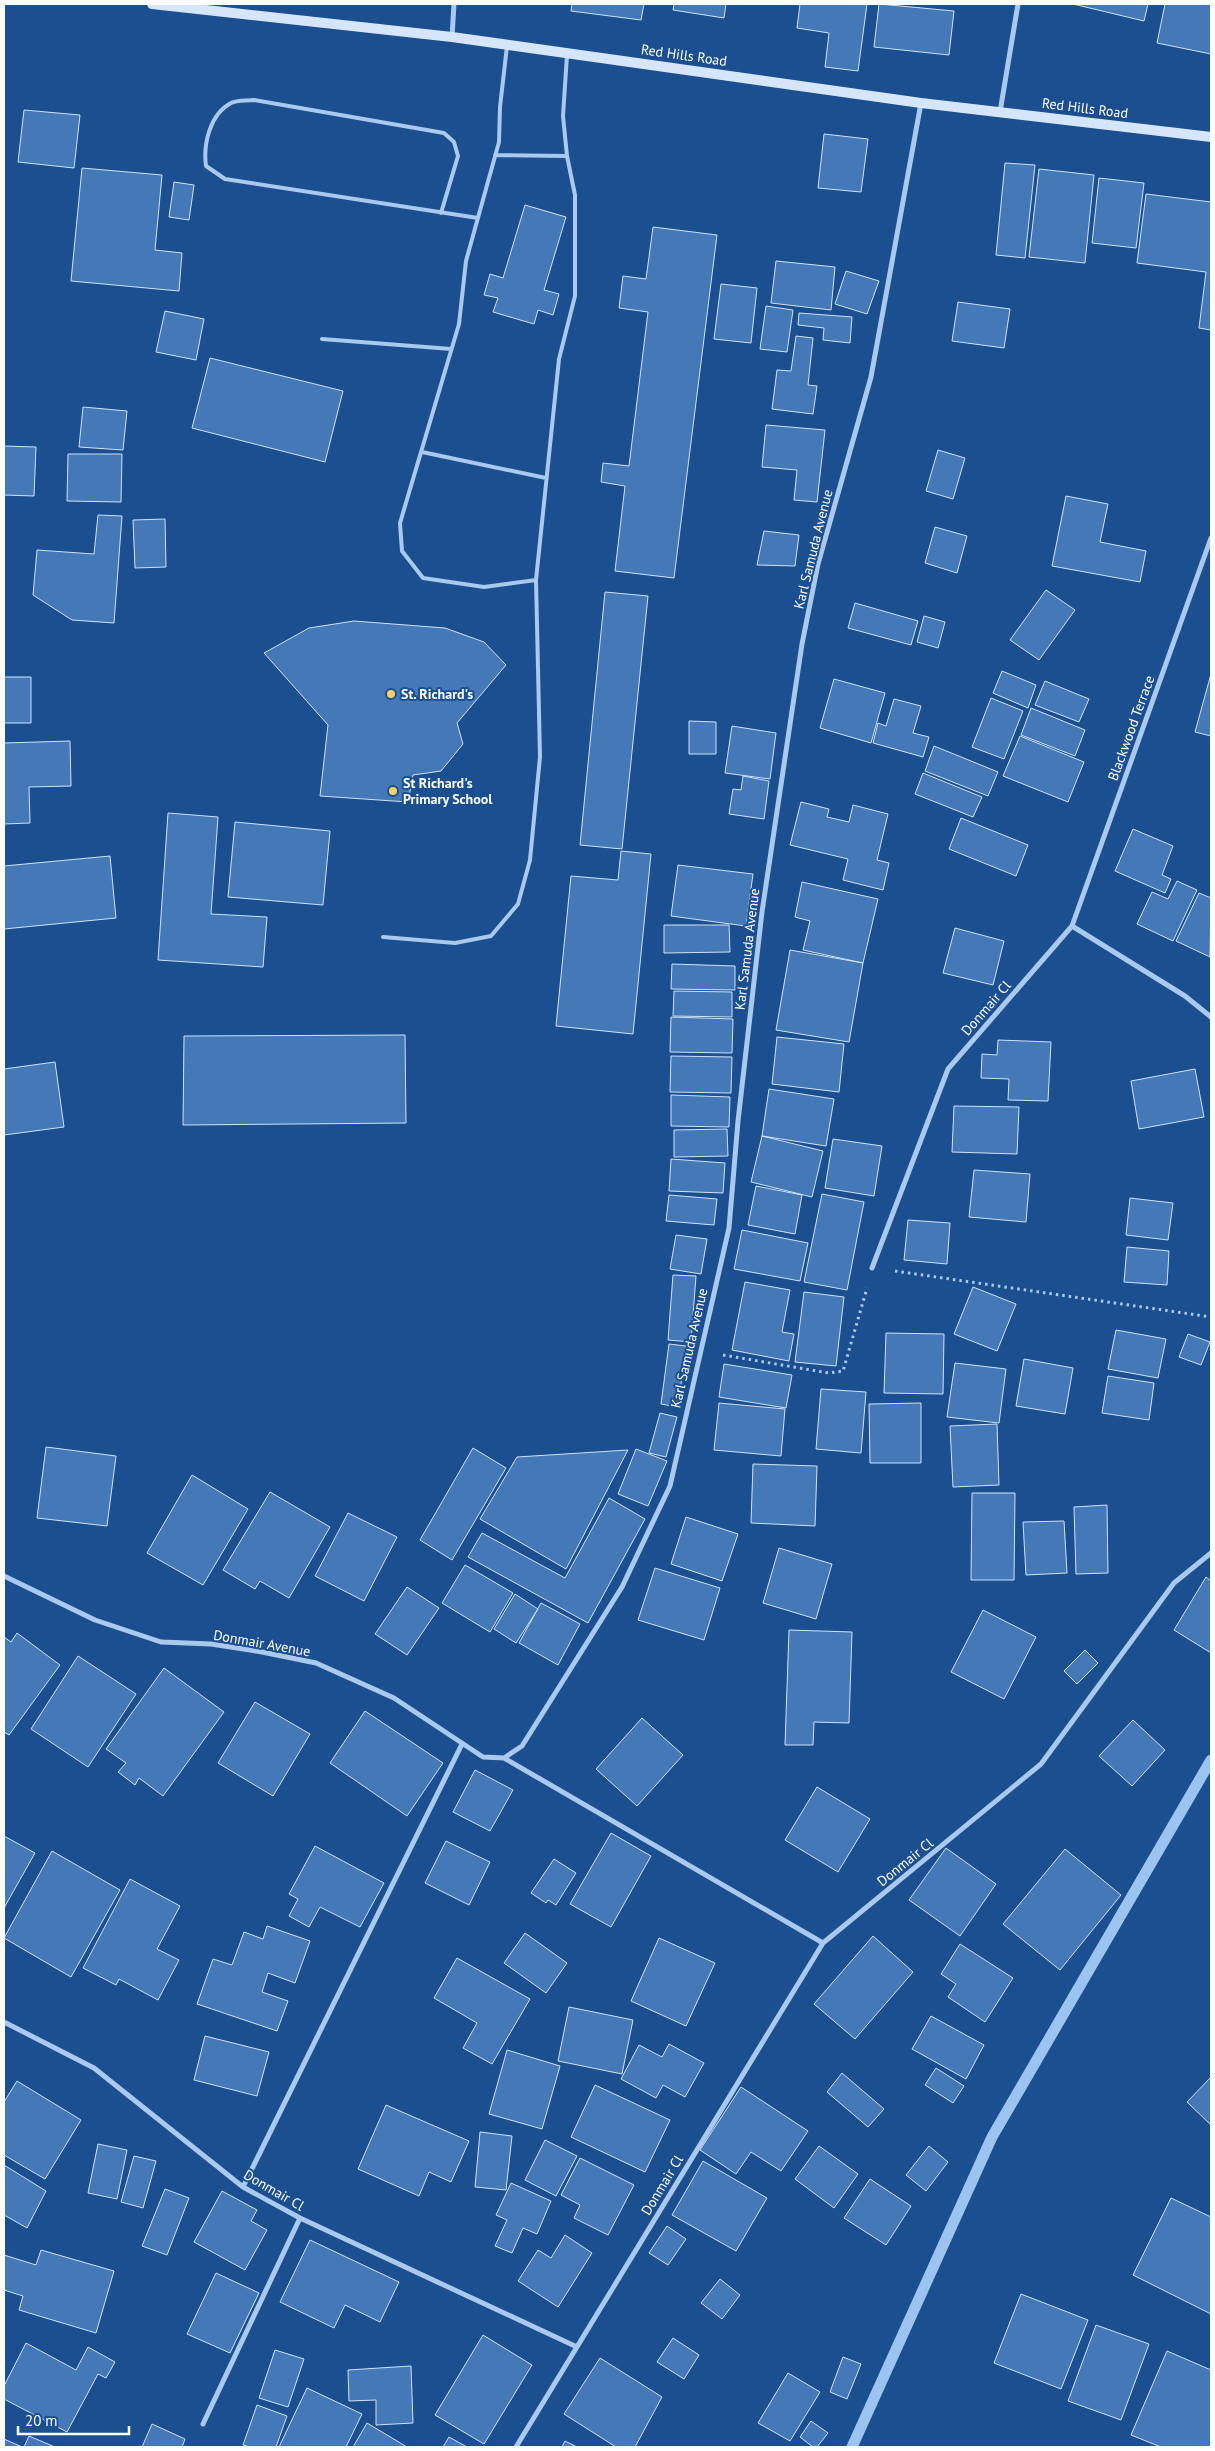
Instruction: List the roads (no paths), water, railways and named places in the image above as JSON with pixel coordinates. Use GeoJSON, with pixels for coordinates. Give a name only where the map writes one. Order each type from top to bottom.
{"type":"FeatureCollection","features":[{"type":"Feature","properties":{"kind":"main road","name":"Red Hills Road"},"geometry":{"type":"LineString","coordinates":[[152,4],[452,37],[921,103],[1211,137]]}},
{"type":"Feature","properties":{"kind":"street"},"geometry":{"type":"LineString","coordinates":[[452,37],[454,4]]}},
{"type":"Feature","properties":{"kind":"street"},"geometry":{"type":"LineString","coordinates":[[1000,112],[1018,4]]}},
{"type":"Feature","properties":{"kind":"street","name":"Karl Samuda Avenue"},"geometry":{"type":"LineString","coordinates":[[504,1758],[522,1746],[622,1587],[670,1486],[699,1351],[729,1228],[738,1122],[762,912],[802,644],[818,564],[871,377],[921,103]]}},
{"type":"Feature","properties":{"kind":"street","name":"Blackwood Terrace"},"geometry":{"type":"LineString","coordinates":[[1072,926],[1211,538]]}},
{"type":"Feature","properties":{"kind":"street"},"geometry":{"type":"LineString","coordinates":[[1072,926],[1185,996],[1211,1017]]}},
{"type":"Feature","properties":{"kind":"street","name":"Donmair Cl"},"geometry":{"type":"LineString","coordinates":[[872,1268],[948,1069],[1072,926]]}},
{"type":"Feature","properties":{"kind":"street","name":"Donmair Cl"},"geometry":{"type":"LineString","coordinates":[[4,2022],[94,2068],[242,2187],[300,2218],[577,2347],[823,1943],[1041,1764],[1174,1583],[1211,1553]]}},
{"type":"Feature","properties":{"kind":"street","name":"Donmair Avenue"},"geometry":{"type":"LineString","coordinates":[[4,1576],[95,1620],[161,1642],[219,1646],[262,1652],[316,1663],[394,1698],[484,1757],[504,1758]]}},
{"type":"Feature","properties":{"kind":"street"},"geometry":{"type":"LineString","coordinates":[[242,2187],[462,1744]]}},
{"type":"Feature","properties":{"kind":"street"},"geometry":{"type":"LineString","coordinates":[[504,1758],[823,1943]]}},
{"type":"Feature","properties":{"kind":"street"},"geometry":{"type":"LineString","coordinates":[[203,2424],[300,2218]]}},
{"type":"Feature","properties":{"kind":"street"},"geometry":{"type":"LineString","coordinates":[[516,2447],[577,2347]]}},
{"type":"Feature","properties":{"kind":"lane"},"geometry":{"type":"LineString","coordinates":[[507,46],[500,107],[499,142],[466,262],[459,324],[400,523],[402,550],[423,578],[484,587],[536,580]]}},
{"type":"Feature","properties":{"kind":"lane"},"geometry":{"type":"LineString","coordinates":[[383,938],[455,943],[491,936],[518,904],[530,860],[540,757],[536,580],[558,359],[575,296],[576,195],[567,156],[563,116],[567,53]]}},
{"type":"Feature","properties":{"kind":"lane"},"geometry":{"type":"LineString","coordinates":[[442,213],[458,156],[454,142],[444,133],[254,100],[232,102],[215,115],[204,152],[206,166],[226,179],[442,213],[478,218]]}},
{"type":"Feature","properties":{"kind":"lane"},"geometry":{"type":"LineString","coordinates":[[495,155],[567,156]]}},
{"type":"Feature","properties":{"kind":"lane"},"geometry":{"type":"LineString","coordinates":[[322,339],[451,349]]}},
{"type":"Feature","properties":{"kind":"lane"},"geometry":{"type":"LineString","coordinates":[[422,452],[546,478]]}},
{"type":"Feature","properties":{"kind":"waterway"},"geometry":{"type":"LineString","coordinates":[[852,2447],[992,2137],[1211,1760]]}},
{"type":"Feature","properties":{"kind":"place","name":"St. Richard's"},"geometry":{"type":"Point","coordinates":[391,694]}},
{"type":"Feature","properties":{"kind":"place","name":"St Richard's Primary School"},"geometry":{"type":"Point","coordinates":[393,791]}}]}
